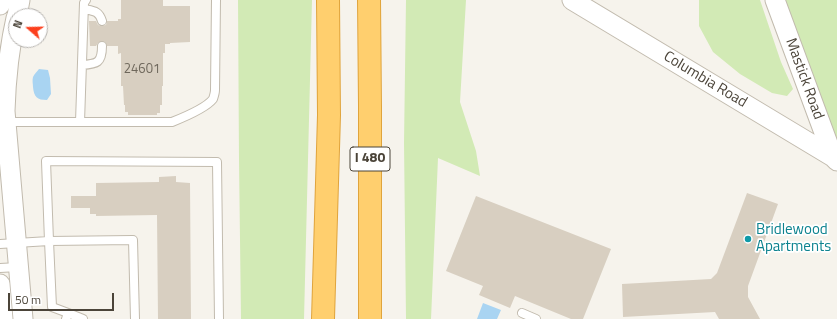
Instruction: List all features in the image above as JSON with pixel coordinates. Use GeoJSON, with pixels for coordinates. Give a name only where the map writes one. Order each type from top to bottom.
{"type":"FeatureCollection","features":[{"type":"Feature","properties":{"kind":"highway","name":"I 480"},"geometry":{"type":"LineString","coordinates":[[324,319],[329,114],[328,0]]}},
{"type":"Feature","properties":{"kind":"highway","name":"I 480"},"geometry":{"type":"LineString","coordinates":[[369,0],[370,319]]}},
{"type":"Feature","properties":{"kind":"street"},"geometry":{"type":"LineString","coordinates":[[0,5],[1,0]]}},
{"type":"Feature","properties":{"kind":"street","name":"Columbia Road"},"geometry":{"type":"LineString","coordinates":[[572,0],[835,159]]}},
{"type":"Feature","properties":{"kind":"street","name":"Mastick Road"},"geometry":{"type":"LineString","coordinates":[[775,0],[835,159]]}},
{"type":"Feature","properties":{"kind":"street"},"geometry":{"type":"LineString","coordinates":[[10,48],[3,122],[9,267],[22,319]]}},
{"type":"Feature","properties":{"kind":"street"},"geometry":{"type":"LineString","coordinates":[[0,284],[3,319]]}},
{"type":"Feature","properties":{"kind":"lane"},"geometry":{"type":"LineString","coordinates":[[80,122],[84,9],[86,0]]}},
{"type":"Feature","properties":{"kind":"lane"},"geometry":{"type":"LineString","coordinates":[[3,122],[172,122],[209,103],[214,97],[215,90],[216,0]]}},
{"type":"Feature","properties":{"kind":"lane"},"geometry":{"type":"LineString","coordinates":[[84,9],[97,13],[102,21]]}},
{"type":"Feature","properties":{"kind":"lane"},"geometry":{"type":"LineString","coordinates":[[82,65],[98,62],[102,53],[102,46]]}},
{"type":"Feature","properties":{"kind":"lane"},"geometry":{"type":"LineString","coordinates":[[83,319],[67,316],[52,307],[46,161],[217,162],[219,319]]}},
{"type":"Feature","properties":{"kind":"lane"},"geometry":{"type":"LineString","coordinates":[[8,244],[49,241],[133,240],[135,319]]}},
{"type":"Feature","properties":{"kind":"lane"},"geometry":{"type":"LineString","coordinates":[[522,313],[536,319]]}},
{"type":"Feature","properties":{"kind":"green space"},"geometry":{"type":"Polygon","coordinates":[[[238,0],[312,0],[304,319],[241,319],[238,0]]]}},
{"type":"Feature","properties":{"kind":"green space"},"geometry":{"type":"Polygon","coordinates":[[[406,0],[466,0],[460,102],[476,151],[480,176],[438,158],[431,319],[406,319],[404,143],[406,0]]]}},
{"type":"Feature","properties":{"kind":"green space"},"geometry":{"type":"Polygon","coordinates":[[[699,0],[760,0],[781,62],[793,89],[787,96],[772,93],[740,74],[713,52],[699,26],[699,0]]]}},
{"type":"Feature","properties":{"kind":"green space"},"geometry":{"type":"Polygon","coordinates":[[[780,0],[837,0],[837,157],[780,0]]]}},
{"type":"Feature","properties":{"kind":"water"},"geometry":{"type":"Polygon","coordinates":[[[39,69],[48,70],[51,94],[47,100],[38,99],[33,90],[33,77],[39,69]]]}},
{"type":"Feature","properties":{"kind":"water"},"geometry":{"type":"Polygon","coordinates":[[[483,303],[501,310],[497,319],[477,319],[483,303]]]}},
{"type":"Feature","properties":{"kind":"building"},"geometry":{"type":"Polygon","coordinates":[[[121,0],[163,0],[163,6],[190,6],[190,42],[165,44],[165,53],[163,53],[162,105],[160,105],[160,113],[157,113],[157,115],[128,115],[128,112],[125,112],[123,86],[121,86],[121,53],[118,54],[118,46],[107,46],[105,42],[102,41],[96,46],[90,46],[89,21],[96,21],[98,25],[101,26],[106,25],[107,21],[118,21],[118,19],[121,19],[121,0]]]}},
{"type":"Feature","properties":{"kind":"building"},"geometry":{"type":"Polygon","coordinates":[[[176,176],[176,182],[190,183],[191,319],[158,319],[157,215],[96,216],[96,214],[90,214],[90,208],[71,208],[71,196],[96,196],[96,183],[159,182],[159,177],[176,176]]]}},
{"type":"Feature","properties":{"kind":"building","name":"Bridlewood Apartments"},"geometry":{"type":"Polygon","coordinates":[[[747,193],[778,204],[748,286],[748,297],[760,319],[719,319],[715,312],[623,317],[622,284],[711,279],[717,273],[747,193]]]}},
{"type":"Feature","properties":{"kind":"building"},"geometry":{"type":"Polygon","coordinates":[[[476,196],[611,249],[583,319],[571,319],[515,296],[510,308],[479,295],[483,286],[446,271],[476,196]]]}},
{"type":"Feature","properties":{"kind":"place","name":"Bridlewood Apartments"},"geometry":{"type":"Point","coordinates":[748,239]}}]}
